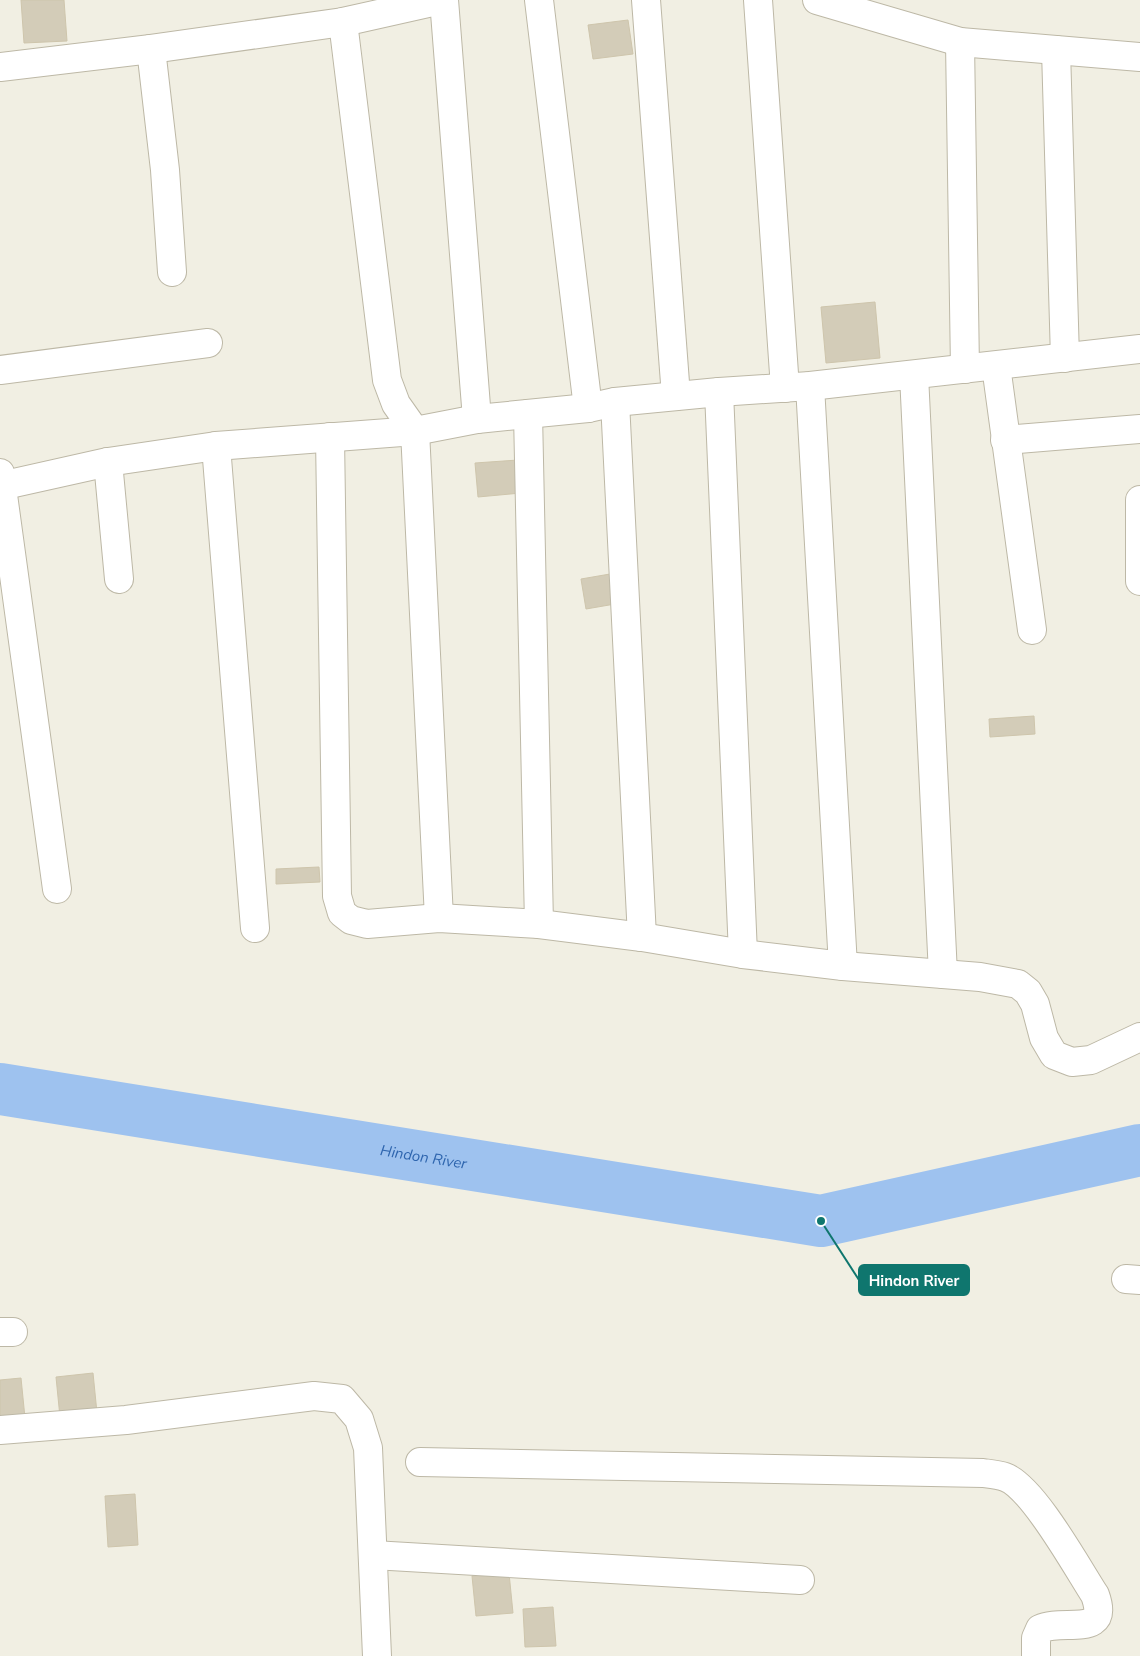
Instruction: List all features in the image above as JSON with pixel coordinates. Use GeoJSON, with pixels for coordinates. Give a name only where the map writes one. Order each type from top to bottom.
{"type":"FeatureCollection","features":[{"type":"Feature","properties":{"kind":"street"},"geometry":{"type":"LineString","coordinates":[[0,67],[151,49],[344,22],[443,0],[477,419]]}},
{"type":"Feature","properties":{"kind":"street"},"geometry":{"type":"LineString","coordinates":[[539,0],[588,408]]}},
{"type":"Feature","properties":{"kind":"street"},"geometry":{"type":"LineString","coordinates":[[646,0],[676,396]]}},
{"type":"Feature","properties":{"kind":"street"},"geometry":{"type":"LineString","coordinates":[[758,0],[797,387],[843,966]]}},
{"type":"Feature","properties":{"kind":"street"},"geometry":{"type":"LineString","coordinates":[[817,0],[960,42],[1140,57]]}},
{"type":"Feature","properties":{"kind":"street"},"geometry":{"type":"LineString","coordinates":[[344,22],[387,380],[396,404],[415,431],[438,918]]}},
{"type":"Feature","properties":{"kind":"street"},"geometry":{"type":"LineString","coordinates":[[960,42],[965,369]]}},
{"type":"Feature","properties":{"kind":"street"},"geometry":{"type":"LineString","coordinates":[[151,49],[165,170],[172,272]]}},
{"type":"Feature","properties":{"kind":"street"},"geometry":{"type":"LineString","coordinates":[[1056,50],[1065,358]]}},
{"type":"Feature","properties":{"kind":"street"},"geometry":{"type":"LineString","coordinates":[[0,370],[208,343]]}},
{"type":"Feature","properties":{"kind":"street"},"geometry":{"type":"LineString","coordinates":[[57,889],[1,482],[108,462],[216,446],[415,431],[477,419],[588,408],[615,402],[797,387],[1140,349]]}},
{"type":"Feature","properties":{"kind":"street"},"geometry":{"type":"LineString","coordinates":[[996,366],[1032,630]]}},
{"type":"Feature","properties":{"kind":"street"},"geometry":{"type":"LineString","coordinates":[[914,375],[943,974]]}},
{"type":"Feature","properties":{"kind":"street"},"geometry":{"type":"LineString","coordinates":[[719,392],[744,954]]}},
{"type":"Feature","properties":{"kind":"street"},"geometry":{"type":"LineString","coordinates":[[615,402],[642,937]]}},
{"type":"Feature","properties":{"kind":"street"},"geometry":{"type":"LineString","coordinates":[[528,414],[538,924]]}},
{"type":"Feature","properties":{"kind":"street"},"geometry":{"type":"LineString","coordinates":[[1005,440],[1140,429]]}},
{"type":"Feature","properties":{"kind":"street"},"geometry":{"type":"LineString","coordinates":[[330,437],[337,896],[342,913],[351,920],[367,924],[438,918],[538,924],[642,937],[744,954],[843,966],[980,977],[1018,984],[1028,992],[1035,1004],[1044,1038],[1054,1054],[1072,1062],[1091,1060],[1140,1037]]}},
{"type":"Feature","properties":{"kind":"street"},"geometry":{"type":"LineString","coordinates":[[216,446],[255,928]]}},
{"type":"Feature","properties":{"kind":"street"},"geometry":{"type":"LineString","coordinates":[[108,462],[119,579]]}},
{"type":"Feature","properties":{"kind":"street"},"geometry":{"type":"LineString","coordinates":[[1140,500],[1140,581]]}},
{"type":"Feature","properties":{"kind":"street"},"geometry":{"type":"LineString","coordinates":[[0,1430],[126,1420],[314,1396],[342,1399],[359,1420],[368,1448],[377,1656]]}},
{"type":"Feature","properties":{"kind":"street"},"geometry":{"type":"LineString","coordinates":[[420,1462],[983,1473],[1006,1477],[1019,1486],[1036,1505],[1095,1595],[1100,1609],[1096,1618],[1086,1625],[1059,1624],[1049,1625],[1040,1629],[1036,1638],[1036,1656]]}},
{"type":"Feature","properties":{"kind":"street"},"geometry":{"type":"LineString","coordinates":[[373,1555],[800,1580]]}},
{"type":"Feature","properties":{"kind":"building"},"geometry":{"type":"Polygon","coordinates":[[[21,0],[64,0],[67,41],[24,43],[21,0]]]}},
{"type":"Feature","properties":{"kind":"building"},"geometry":{"type":"Polygon","coordinates":[[[628,20],[633,54],[593,59],[588,25],[628,20]]]}},
{"type":"Feature","properties":{"kind":"building"},"geometry":{"type":"Polygon","coordinates":[[[875,302],[880,358],[826,363],[821,307],[875,302]]]}},
{"type":"Feature","properties":{"kind":"building"},"geometry":{"type":"Polygon","coordinates":[[[518,460],[521,493],[478,497],[475,463],[518,460]]]}},
{"type":"Feature","properties":{"kind":"building"},"geometry":{"type":"Polygon","coordinates":[[[610,574],[615,604],[586,609],[581,579],[610,574]]]}},
{"type":"Feature","properties":{"kind":"building"},"geometry":{"type":"Polygon","coordinates":[[[1034,716],[1035,734],[990,737],[989,719],[1034,716]]]}},
{"type":"Feature","properties":{"kind":"building"},"geometry":{"type":"Polygon","coordinates":[[[319,867],[320,882],[276,884],[276,869],[319,867]]]}},
{"type":"Feature","properties":{"kind":"building"},"geometry":{"type":"Polygon","coordinates":[[[93,1373],[97,1413],[60,1417],[56,1377],[93,1373]]]}},
{"type":"Feature","properties":{"kind":"building"},"geometry":{"type":"Polygon","coordinates":[[[21,1378],[25,1418],[0,1420],[0,1380],[21,1378]]]}},
{"type":"Feature","properties":{"kind":"building"},"geometry":{"type":"Polygon","coordinates":[[[135,1494],[138,1545],[108,1547],[105,1496],[135,1494]]]}},
{"type":"Feature","properties":{"kind":"building"},"geometry":{"type":"Polygon","coordinates":[[[509,1573],[513,1613],[476,1616],[472,1576],[509,1573]]]}},
{"type":"Feature","properties":{"kind":"building"},"geometry":{"type":"Polygon","coordinates":[[[553,1607],[556,1646],[525,1647],[523,1609],[553,1607]]]}},
{"type":"Feature","properties":{"kind":"waterway","name":"Hindon River"},"geometry":{"type":"LineString","coordinates":[[0,1089],[821,1221],[1140,1150]]}},
{"type":"Feature","properties":{"kind":"place","name":"Hindon River"},"geometry":{"type":"Point","coordinates":[821,1221]}}]}
